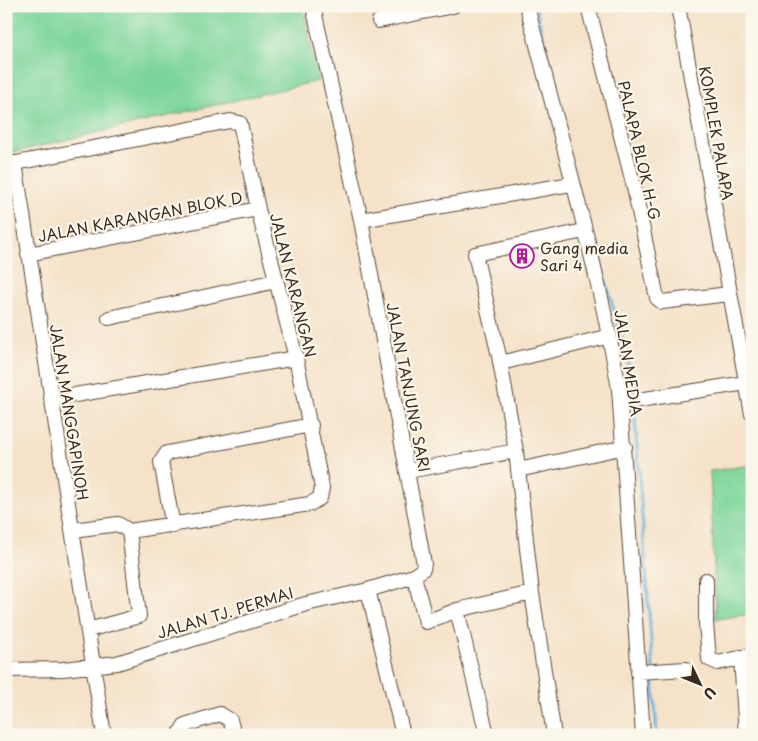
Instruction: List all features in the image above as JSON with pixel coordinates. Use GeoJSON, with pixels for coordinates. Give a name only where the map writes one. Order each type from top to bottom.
{"type":"FeatureCollection","features":[{"type":"Feature","properties":{"kind":"street","name":"JALAN TANJUNG SARI"},"geometry":{"type":"LineString","coordinates":[[313,6],[361,220],[408,471],[424,564],[421,572],[414,576]]}},
{"type":"Feature","properties":{"kind":"street"},"geometry":{"type":"LineString","coordinates":[[380,21],[453,6]]}},
{"type":"Feature","properties":{"kind":"street","name":"JALAN MEDIA"},"geometry":{"type":"LineString","coordinates":[[527,6],[610,336],[622,403],[643,735]]}},
{"type":"Feature","properties":{"kind":"street","name":"PALAPA BLOK H-G"},"geometry":{"type":"LineString","coordinates":[[588,6],[634,187],[659,301],[729,294]]}},
{"type":"Feature","properties":{"kind":"street","name":"KOMPLEK PALAPA"},"geometry":{"type":"LineString","coordinates":[[678,6],[729,294],[750,383],[752,414]]}},
{"type":"Feature","properties":{"kind":"street","name":"JALAN KARANGAN"},"geometry":{"type":"LineString","coordinates":[[10,164],[235,121],[240,122],[258,209],[296,358],[323,492],[318,500],[310,504],[173,526],[129,531],[118,524],[73,530]]}},
{"type":"Feature","properties":{"kind":"street","name":"JALAN MANGGAPINOH"},"geometry":{"type":"LineString","coordinates":[[10,164],[28,254],[104,735]]}},
{"type":"Feature","properties":{"kind":"street"},"geometry":{"type":"LineString","coordinates":[[361,220],[571,184]]}},
{"type":"Feature","properties":{"kind":"street","name":"JALAN KARANGAN BLOK D"},"geometry":{"type":"LineString","coordinates":[[28,254],[258,209]]}},
{"type":"Feature","properties":{"kind":"street"},"geometry":{"type":"LineString","coordinates":[[554,735],[532,593],[516,451],[501,363],[475,254],[584,232]]}},
{"type":"Feature","properties":{"kind":"street"},"geometry":{"type":"LineString","coordinates":[[110,318],[276,282]]}},
{"type":"Feature","properties":{"kind":"street"},"geometry":{"type":"LineString","coordinates":[[501,363],[610,336]]}},
{"type":"Feature","properties":{"kind":"street"},"geometry":{"type":"LineString","coordinates":[[51,399],[296,358]]}},
{"type":"Feature","properties":{"kind":"street"},"geometry":{"type":"LineString","coordinates":[[622,403],[750,383]]}},
{"type":"Feature","properties":{"kind":"street"},"geometry":{"type":"LineString","coordinates":[[173,526],[162,467],[164,455],[171,452],[311,426]]}},
{"type":"Feature","properties":{"kind":"street"},"geometry":{"type":"LineString","coordinates":[[518,470],[625,447]]}},
{"type":"Feature","properties":{"kind":"street"},"geometry":{"type":"LineString","coordinates":[[408,471],[516,451]]}},
{"type":"Feature","properties":{"kind":"street"},"geometry":{"type":"LineString","coordinates":[[88,630],[139,616],[129,531]]}},
{"type":"Feature","properties":{"kind":"street"},"geometry":{"type":"LineString","coordinates":[[403,735],[368,590],[414,576],[426,622],[457,610],[532,593]]}},
{"type":"Feature","properties":{"kind":"street"},"geometry":{"type":"LineString","coordinates":[[706,580],[708,657],[716,663],[746,656],[746,735]]}},
{"type":"Feature","properties":{"kind":"street","name":"JALAN TJ. PERMAI"},"geometry":{"type":"LineString","coordinates":[[6,670],[94,667],[117,663],[306,604],[368,590]]}},
{"type":"Feature","properties":{"kind":"street"},"geometry":{"type":"LineString","coordinates":[[457,610],[487,735]]}},
{"type":"Feature","properties":{"kind":"street"},"geometry":{"type":"LineString","coordinates":[[640,672],[686,669]]}},
{"type":"Feature","properties":{"kind":"street"},"geometry":{"type":"LineString","coordinates":[[179,735],[185,725],[220,714],[230,720],[234,735]]}},
{"type":"Feature","properties":{"kind":"green space"},"geometry":{"type":"Polygon","coordinates":[[[6,6],[303,6],[318,81],[6,154],[6,6]]]}},
{"type":"Feature","properties":{"kind":"green space"},"geometry":{"type":"Polygon","coordinates":[[[752,465],[752,614],[716,619],[710,471],[752,465]]]}},
{"type":"Feature","properties":{"kind":"waterway"},"geometry":{"type":"LineString","coordinates":[[536,6],[548,59]]}},
{"type":"Feature","properties":{"kind":"waterway"},"geometry":{"type":"LineString","coordinates":[[594,240],[627,356],[633,398]]}},
{"type":"Feature","properties":{"kind":"waterway"},"geometry":{"type":"LineString","coordinates":[[634,404],[653,668]]}},
{"type":"Feature","properties":{"kind":"waterway"},"geometry":{"type":"LineString","coordinates":[[653,674],[657,735]]}},
{"type":"Feature","properties":{"kind":"place","name":"Gang media Sari 4"},"geometry":{"type":"Point","coordinates":[522,256]}}]}
